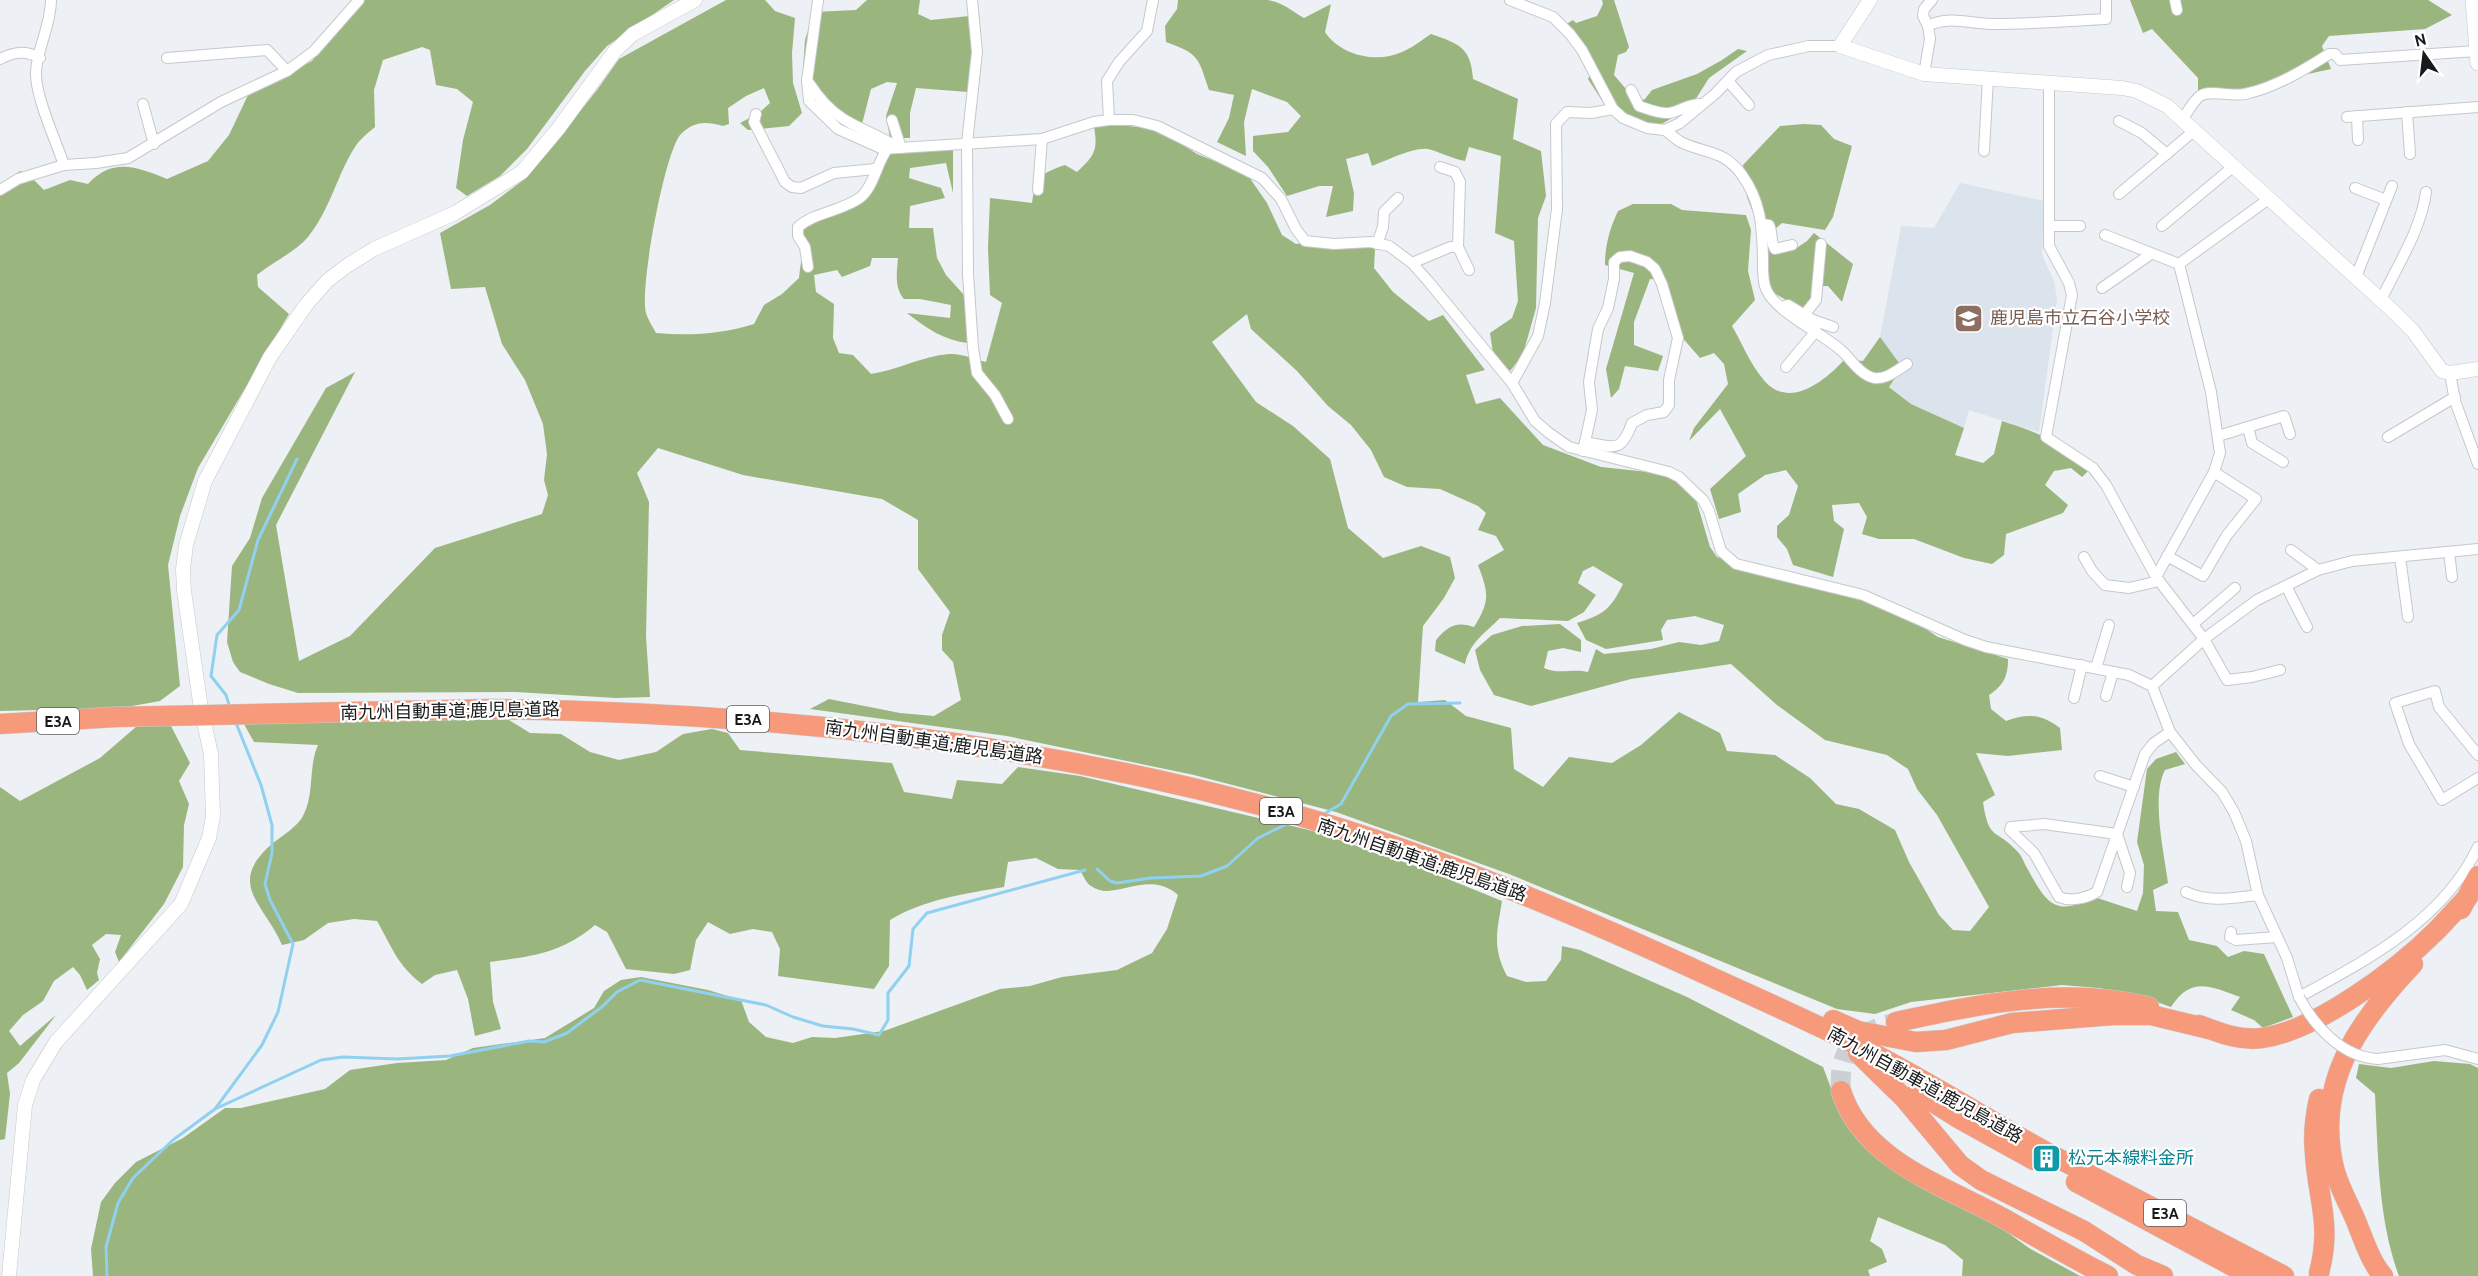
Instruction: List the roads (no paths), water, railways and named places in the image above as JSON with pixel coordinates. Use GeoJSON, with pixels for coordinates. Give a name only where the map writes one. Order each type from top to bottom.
{"type":"FeatureCollection","features":[{"type":"Feature","properties":{"kind":"highway","name":"南九州自動車道;鹿児島道路"},"geometry":{"type":"LineString","coordinates":[[0,724],[116,717],[492,709],[600,710],[730,718],[840,727],[1003,751],[1169,783],[1262,805],[1388,845],[1549,904],[1599,925],[1820,1027],[1916,1076],[2045,1151],[2284,1276]]}},
{"type":"Feature","properties":{"kind":"highway"},"geometry":{"type":"LineString","coordinates":[[2383,1276],[2340,1187],[2334,1167],[2328,1117],[2338,1069],[2362,1023],[2385,994],[2457,916],[2478,876]]}},
{"type":"Feature","properties":{"kind":"highway"},"geometry":{"type":"LineString","coordinates":[[1896,1022],[2020,999],[2052,997],[2120,1000],[2154,1009],[2226,1036],[2260,1038],[2304,1025],[2372,983],[2406,958],[2468,897]]}},
{"type":"Feature","properties":{"kind":"highway"},"geometry":{"type":"LineString","coordinates":[[1599,925],[1714,969],[1858,1030],[1901,1040],[1938,1041],[2012,1023],[2114,1015],[2151,1015],[2209,1029]]}},
{"type":"Feature","properties":{"kind":"highway"},"geometry":{"type":"LineString","coordinates":[[2319,1273],[2326,1236],[2315,1155],[2314,1130],[2320,1089],[2344,1034],[2372,998],[2416,961]]}},
{"type":"Feature","properties":{"kind":"highway","name":"南九州自動車道;鹿児島道路"},"geometry":{"type":"LineString","coordinates":[[1820,1027],[1958,1118],[2251,1276]]}},
{"type":"Feature","properties":{"kind":"highway"},"geometry":{"type":"LineString","coordinates":[[1857,1052],[1904,1098],[1960,1165],[1981,1180],[2084,1231],[2137,1265],[2163,1276]]}},
{"type":"Feature","properties":{"kind":"highway"},"geometry":{"type":"LineString","coordinates":[[1841,1091],[1846,1106],[1872,1139],[1924,1179],[2002,1217],[2069,1257],[2108,1276]]}},
{"type":"Feature","properties":{"kind":"main road"},"geometry":{"type":"LineString","coordinates":[[2473,0],[2478,57]]}},
{"type":"Feature","properties":{"kind":"street"},"geometry":{"type":"LineString","coordinates":[[51,0],[51,14],[36,70],[37,86],[64,165]]}},
{"type":"Feature","properties":{"kind":"street"},"geometry":{"type":"LineString","coordinates":[[0,190],[18,179],[64,165],[128,158],[221,102],[287,71],[314,51],[359,0]]}},
{"type":"Feature","properties":{"kind":"street"},"geometry":{"type":"LineString","coordinates":[[9,1276],[25,1105],[33,1080],[56,1042],[181,904],[209,838],[213,816],[211,754],[201,709],[184,591],[183,570],[186,545],[205,481],[270,357],[306,305],[327,280],[374,249],[455,213],[522,172],[558,129],[615,51],[633,34],[695,0]]}},
{"type":"Feature","properties":{"kind":"street"},"geometry":{"type":"LineString","coordinates":[[818,0],[807,81],[808,101],[838,129],[883,148],[896,148],[1042,139],[1094,122],[1109,120],[1133,120],[1157,126],[1262,178],[1281,199],[1296,229],[1305,241],[1389,246],[1412,263],[1512,383],[1535,421],[1569,447],[1616,447],[1623,444],[1632,423],[1647,415],[1664,412],[1669,405],[1669,380],[1678,338],[1655,269],[1647,262],[1630,256],[1620,257],[1614,262],[1614,279],[1608,308],[1598,329],[1589,382],[1592,410],[1584,446]]}},
{"type":"Feature","properties":{"kind":"street"},"geometry":{"type":"LineString","coordinates":[[972,0],[977,52],[967,143],[968,274],[973,348],[977,373],[995,395],[1008,419]]}},
{"type":"Feature","properties":{"kind":"street"},"geometry":{"type":"LineString","coordinates":[[1109,120],[1107,81],[1119,63],[1147,31],[1153,0]]}},
{"type":"Feature","properties":{"kind":"street"},"geometry":{"type":"LineString","coordinates":[[1510,0],[1552,17],[1570,34],[1595,73],[1613,109],[1633,123],[1647,128],[1665,130],[1683,143],[1713,151],[1741,173],[1756,198],[1762,224],[1766,290],[1781,307],[1841,350],[1865,375],[1875,378],[1886,377],[1907,364]]}},
{"type":"Feature","properties":{"kind":"street"},"geometry":{"type":"LineString","coordinates":[[1839,46],[1870,0]]}},
{"type":"Feature","properties":{"kind":"street"},"geometry":{"type":"LineString","coordinates":[[1924,74],[1930,39],[1928,26],[1923,16],[1924,9],[1932,0]]}},
{"type":"Feature","properties":{"kind":"street"},"geometry":{"type":"LineString","coordinates":[[1928,26],[1937,21],[1949,20],[1990,24],[2106,19],[2106,0]]}},
{"type":"Feature","properties":{"kind":"street"},"geometry":{"type":"LineString","coordinates":[[1665,130],[1680,123],[1736,72],[1768,55],[1809,46],[1839,46],[1924,74],[2049,82],[2138,91],[2167,106],[2182,118],[2381,300],[2413,331],[2442,371],[2450,373],[2478,369]]}},
{"type":"Feature","properties":{"kind":"street"},"geometry":{"type":"LineString","coordinates":[[167,58],[267,50],[287,71]]}},
{"type":"Feature","properties":{"kind":"street"},"geometry":{"type":"LineString","coordinates":[[0,58],[10,54],[28,52],[40,58]]}},
{"type":"Feature","properties":{"kind":"street"},"geometry":{"type":"LineString","coordinates":[[2182,118],[2200,96],[2210,92],[2231,96],[2247,94],[2281,81],[2329,54],[2335,54],[2340,60],[2478,57]]}},
{"type":"Feature","properties":{"kind":"street"},"geometry":{"type":"LineString","coordinates":[[1984,151],[1988,78]]}},
{"type":"Feature","properties":{"kind":"street"},"geometry":{"type":"LineString","coordinates":[[1728,81],[1749,105]]}},
{"type":"Feature","properties":{"kind":"street"},"geometry":{"type":"LineString","coordinates":[[2049,82],[2049,246],[2069,283],[2072,295],[2046,437],[2092,468],[2106,486],[2158,579],[2204,639],[2227,680],[2280,670]]}},
{"type":"Feature","properties":{"kind":"street"},"geometry":{"type":"LineString","coordinates":[[1631,90],[1639,106],[1658,112],[1668,113],[1702,104]]}},
{"type":"Feature","properties":{"kind":"street"},"geometry":{"type":"LineString","coordinates":[[143,104],[154,144]]}},
{"type":"Feature","properties":{"kind":"street"},"geometry":{"type":"LineString","coordinates":[[2358,140],[2352,117],[2478,107]]}},
{"type":"Feature","properties":{"kind":"street"},"geometry":{"type":"LineString","coordinates":[[1512,383],[1538,336],[1545,303],[1557,209],[1556,124],[1567,112],[1591,113],[1613,109]]}},
{"type":"Feature","properties":{"kind":"street"},"geometry":{"type":"LineString","coordinates":[[2407,112],[2410,154]]}},
{"type":"Feature","properties":{"kind":"street"},"geometry":{"type":"LineString","coordinates":[[756,114],[754,122],[785,182],[792,187],[801,188],[834,172],[875,169]]}},
{"type":"Feature","properties":{"kind":"street"},"geometry":{"type":"LineString","coordinates":[[892,120],[896,148]]}},
{"type":"Feature","properties":{"kind":"street"},"geometry":{"type":"LineString","coordinates":[[2119,122],[2142,133],[2167,154]]}},
{"type":"Feature","properties":{"kind":"street"},"geometry":{"type":"LineString","coordinates":[[2119,194],[2195,130]]}},
{"type":"Feature","properties":{"kind":"street"},"geometry":{"type":"LineString","coordinates":[[1038,190],[1042,139]]}},
{"type":"Feature","properties":{"kind":"street"},"geometry":{"type":"LineString","coordinates":[[808,267],[805,247],[798,236],[798,227],[863,195],[870,185],[875,169],[896,148]]}},
{"type":"Feature","properties":{"kind":"street"},"geometry":{"type":"LineString","coordinates":[[2162,226],[2234,166]]}},
{"type":"Feature","properties":{"kind":"street"},"geometry":{"type":"LineString","coordinates":[[1440,167],[1455,172],[1460,182],[1458,247],[1469,270]]}},
{"type":"Feature","properties":{"kind":"street"},"geometry":{"type":"LineString","coordinates":[[2356,277],[2392,186]]}},
{"type":"Feature","properties":{"kind":"street"},"geometry":{"type":"LineString","coordinates":[[2355,188],[2386,200]]}},
{"type":"Feature","properties":{"kind":"street"},"geometry":{"type":"LineString","coordinates":[[2381,300],[2411,238],[2424,205],[2426,192]]}},
{"type":"Feature","properties":{"kind":"street"},"geometry":{"type":"LineString","coordinates":[[1377,244],[1383,227],[1384,212],[1398,198]]}},
{"type":"Feature","properties":{"kind":"street"},"geometry":{"type":"LineString","coordinates":[[2179,264],[2270,198]]}},
{"type":"Feature","properties":{"kind":"street"},"geometry":{"type":"LineString","coordinates":[[1762,224],[1769,225],[1772,245],[1776,249],[1792,245]]}},
{"type":"Feature","properties":{"kind":"street"},"geometry":{"type":"LineString","coordinates":[[2049,226],[2079,226]]}},
{"type":"Feature","properties":{"kind":"street"},"geometry":{"type":"LineString","coordinates":[[2105,235],[2179,264]]}},
{"type":"Feature","properties":{"kind":"street"},"geometry":{"type":"LineString","coordinates":[[1805,314],[1816,300],[1821,244]]}},
{"type":"Feature","properties":{"kind":"street"},"geometry":{"type":"LineString","coordinates":[[1412,263],[1450,247],[1458,247]]}},
{"type":"Feature","properties":{"kind":"street"},"geometry":{"type":"LineString","coordinates":[[2102,288],[2151,254]]}},
{"type":"Feature","properties":{"kind":"street"},"geometry":{"type":"LineString","coordinates":[[2158,579],[2167,556],[2214,472],[2220,453],[2211,392],[2179,264]]}},
{"type":"Feature","properties":{"kind":"street"},"geometry":{"type":"LineString","coordinates":[[1781,307],[1788,305],[1833,327]]}},
{"type":"Feature","properties":{"kind":"street"},"geometry":{"type":"LineString","coordinates":[[1786,367],[1816,331]]}},
{"type":"Feature","properties":{"kind":"street"},"geometry":{"type":"LineString","coordinates":[[2450,373],[2455,397],[2478,464]]}},
{"type":"Feature","properties":{"kind":"street"},"geometry":{"type":"LineString","coordinates":[[2388,437],[2455,397]]}},
{"type":"Feature","properties":{"kind":"street"},"geometry":{"type":"LineString","coordinates":[[2218,436],[2284,416],[2290,434]]}},
{"type":"Feature","properties":{"kind":"street"},"geometry":{"type":"LineString","coordinates":[[2248,427],[2252,443],[2283,462]]}},
{"type":"Feature","properties":{"kind":"street"},"geometry":{"type":"LineString","coordinates":[[1584,446],[1679,477],[1703,500],[1709,511],[1721,551],[1736,564],[1863,595],[1986,647],[2129,675],[2152,686],[2170,732],[2196,765],[2222,792],[2234,812],[2246,841],[2258,895],[2287,958],[2299,997],[2307,1012],[2337,1043],[2364,1058],[2378,1059],[2445,1050],[2478,1059]]}},
{"type":"Feature","properties":{"kind":"street"},"geometry":{"type":"LineString","coordinates":[[2167,556],[2203,576],[2227,535],[2256,499],[2214,472]]}},
{"type":"Feature","properties":{"kind":"street"},"geometry":{"type":"LineString","coordinates":[[2152,686],[2204,639],[2257,600],[2318,570],[2352,561],[2478,549]]}},
{"type":"Feature","properties":{"kind":"street"},"geometry":{"type":"LineString","coordinates":[[2291,550],[2318,570]]}},
{"type":"Feature","properties":{"kind":"street"},"geometry":{"type":"LineString","coordinates":[[2449,552],[2451,578]]}},
{"type":"Feature","properties":{"kind":"street"},"geometry":{"type":"LineString","coordinates":[[2084,557],[2104,585],[2129,588],[2158,579]]}},
{"type":"Feature","properties":{"kind":"street"},"geometry":{"type":"LineString","coordinates":[[2400,557],[2408,617]]}},
{"type":"Feature","properties":{"kind":"street"},"geometry":{"type":"LineString","coordinates":[[2286,586],[2307,627]]}},
{"type":"Feature","properties":{"kind":"street"},"geometry":{"type":"LineString","coordinates":[[2193,624],[2235,588]]}},
{"type":"Feature","properties":{"kind":"street"},"geometry":{"type":"LineString","coordinates":[[2096,668],[2109,625]]}},
{"type":"Feature","properties":{"kind":"street"},"geometry":{"type":"LineString","coordinates":[[2074,698],[2082,665]]}},
{"type":"Feature","properties":{"kind":"street"},"geometry":{"type":"LineString","coordinates":[[2106,696],[2113,672]]}},
{"type":"Feature","properties":{"kind":"street"},"geometry":{"type":"LineString","coordinates":[[2478,755],[2439,707],[2435,691],[2395,703],[2409,744],[2442,800],[2478,778]]}},
{"type":"Feature","properties":{"kind":"street"},"geometry":{"type":"LineString","coordinates":[[2117,834],[2044,824],[2011,827],[2010,830],[2034,853],[2059,897],[2065,900],[2089,897],[2097,892],[2145,754],[2154,743],[2170,732]]}},
{"type":"Feature","properties":{"kind":"street"},"geometry":{"type":"LineString","coordinates":[[2100,776],[2134,787]]}},
{"type":"Feature","properties":{"kind":"street"},"geometry":{"type":"LineString","coordinates":[[2117,834],[2130,873],[2127,886]]}},
{"type":"Feature","properties":{"kind":"street"},"geometry":{"type":"LineString","coordinates":[[2299,997],[2371,958],[2406,932],[2446,895],[2478,847]]}},
{"type":"Feature","properties":{"kind":"street"},"geometry":{"type":"LineString","coordinates":[[2186,892],[2198,898],[2213,900],[2258,895]]}},
{"type":"Feature","properties":{"kind":"street"},"geometry":{"type":"LineString","coordinates":[[2231,932],[2229,937],[2236,940],[2277,937]]}},
{"type":"Feature","properties":{"kind":"waterway"},"geometry":{"type":"LineString","coordinates":[[230,708],[226,695],[211,676],[217,635],[239,610],[258,540],[297,459]]}},
{"type":"Feature","properties":{"kind":"waterway"},"geometry":{"type":"LineString","coordinates":[[1322,815],[1341,804],[1391,716],[1408,704],[1460,703]]}},
{"type":"Feature","properties":{"kind":"waterway"},"geometry":{"type":"LineString","coordinates":[[107,1276],[106,1247],[118,1203],[133,1178],[173,1140],[215,1109],[262,1045],[278,1012],[293,944],[270,900],[265,884],[272,853],[272,825],[261,785],[236,723]]}},
{"type":"Feature","properties":{"kind":"waterway"},"geometry":{"type":"LineString","coordinates":[[1097,869],[1110,881],[1117,883],[1151,878],[1201,876],[1227,866],[1258,838],[1289,823]]}},
{"type":"Feature","properties":{"kind":"waterway"},"geometry":{"type":"LineString","coordinates":[[215,1109],[321,1060],[343,1057],[397,1059],[450,1056],[529,1041],[544,1042],[567,1033],[603,1006],[617,992],[640,980],[766,1005],[793,1017],[823,1026],[879,1035],[888,1020],[888,993],[909,966],[913,929],[927,913],[1085,870]]}},
{"type":"Feature","properties":{"kind":"tunnel"},"geometry":{"type":"LineString","coordinates":[[1841,1091],[1843,1063],[1852,1044],[1870,1032],[1896,1022]]}},
{"type":"Feature","properties":{"kind":"place","name":"鹿児島市立石谷小学校"},"geometry":{"type":"Point","coordinates":[1969,318]}},
{"type":"Feature","properties":{"kind":"place","name":"松元本線料金所"},"geometry":{"type":"Point","coordinates":[2047,1158]}}]}
